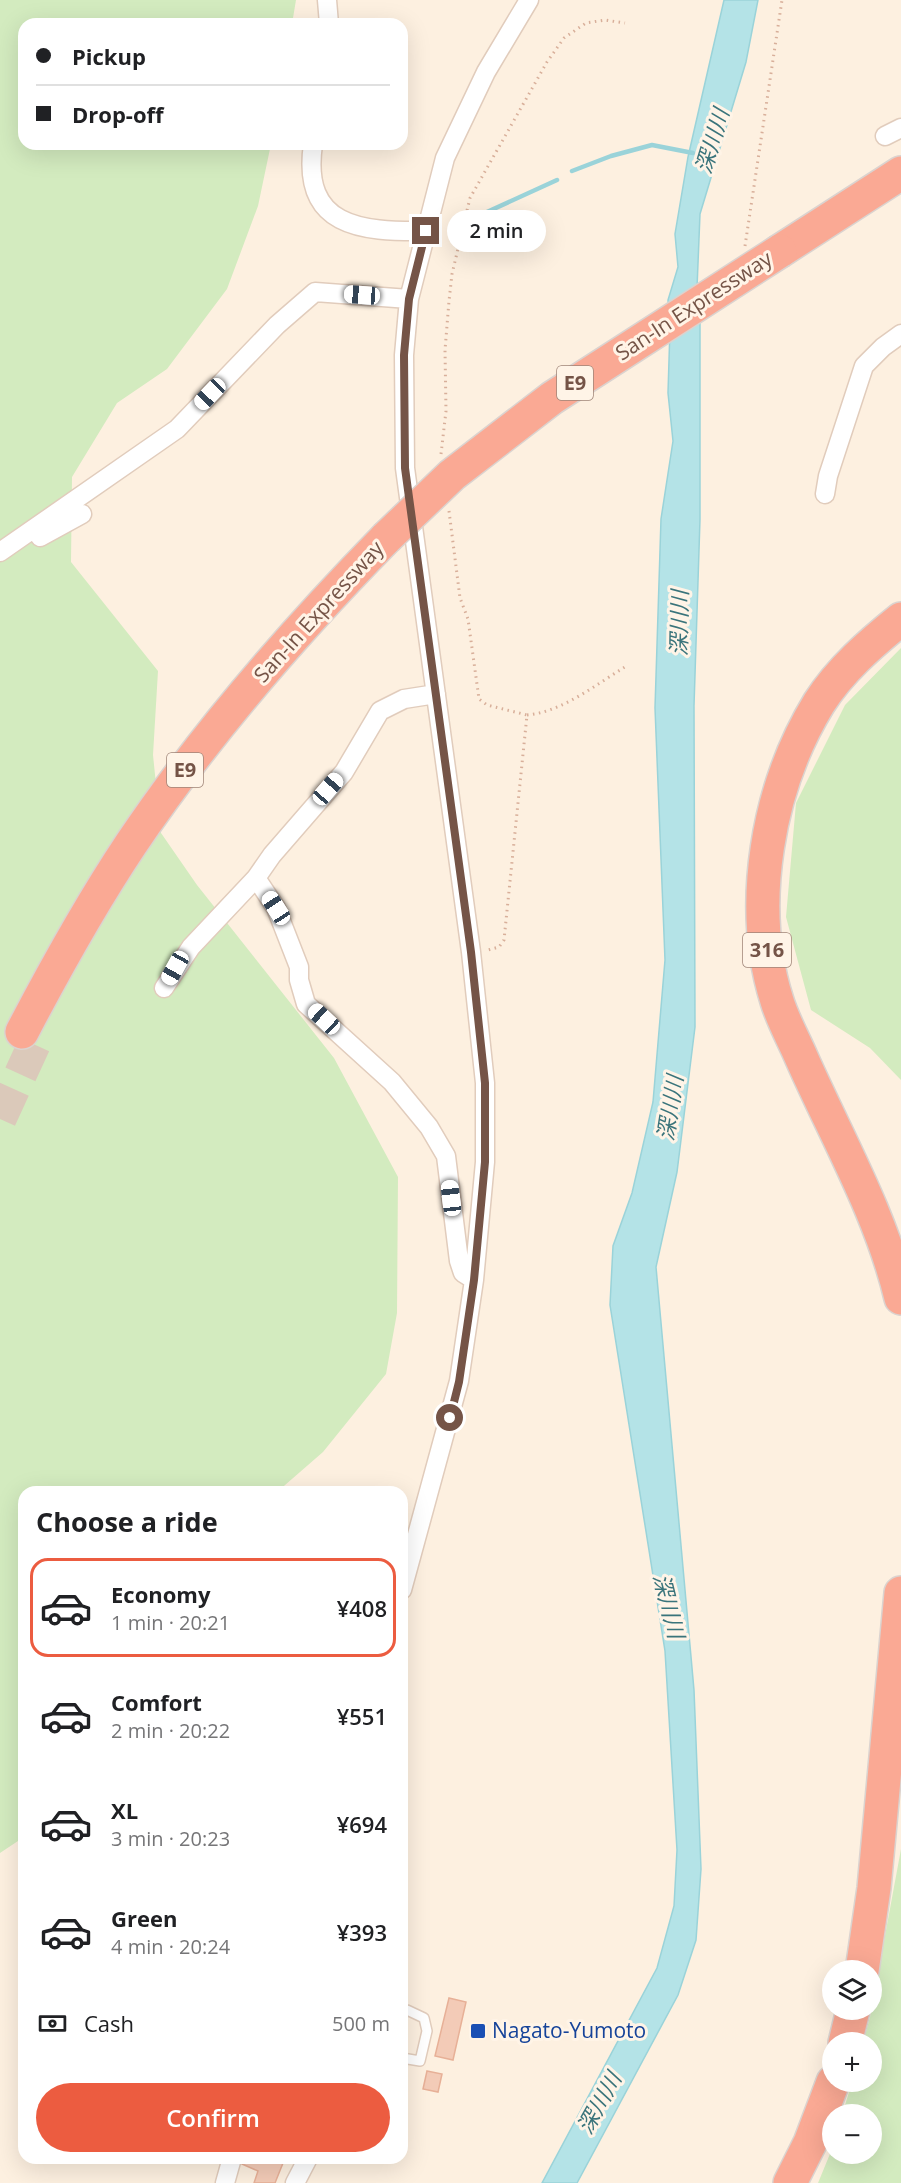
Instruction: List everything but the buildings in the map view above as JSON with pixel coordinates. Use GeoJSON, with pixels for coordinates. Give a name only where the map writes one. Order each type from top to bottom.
{"type":"FeatureCollection","features":[{"type":"Feature","properties":{"kind":"highway","name":"San-In Expressway"},"geometry":{"type":"LineString","coordinates":[[780,259],[901,173]]}},
{"type":"Feature","properties":{"kind":"highway","name":"San-In Expressway"},"geometry":{"type":"LineString","coordinates":[[30,1034],[93,903],[132,842],[177,781],[284,648],[328,598],[388,545],[452,475],[527,416],[780,259],[901,191]]}},
{"type":"Feature","properties":{"kind":"highway","name":"316"},"geometry":{"type":"LineString","coordinates":[[901,620],[869,645],[844,671],[819,703],[799,743],[780,792],[765,876],[764,910],[767,950],[777,1001],[874,1215],[886,1245],[901,1298]]}},
{"type":"Feature","properties":{"kind":"highway"},"geometry":{"type":"LineString","coordinates":[[864,1960],[874,1888],[901,1593]]}},
{"type":"Feature","properties":{"kind":"highway"},"geometry":{"type":"LineString","coordinates":[[790,2183],[810,2143],[829,2092]]}},
{"type":"Feature","properties":{"kind":"street"},"geometry":{"type":"LineString","coordinates":[[327,0],[328,18]]}},
{"type":"Feature","properties":{"kind":"street"},"geometry":{"type":"LineString","coordinates":[[408,1568],[459,1382],[474,1280],[485,1162],[485,1083],[471,952],[405,468],[404,355],[409,299],[445,158],[486,72],[529,0]]}},
{"type":"Feature","properties":{"kind":"street"},"geometry":{"type":"LineString","coordinates":[[313,150],[311,172],[315,194],[327,211],[345,221],[390,231],[426,231]]}},
{"type":"Feature","properties":{"kind":"street"},"geometry":{"type":"LineString","coordinates":[[8,547],[177,429],[277,325],[315,292],[409,299]]}},
{"type":"Feature","properties":{"kind":"street"},"geometry":{"type":"LineString","coordinates":[[825,494],[828,476],[864,366],[883,347],[901,334]]}},
{"type":"Feature","properties":{"kind":"street"},"geometry":{"type":"LineString","coordinates":[[8,547],[38,538],[82,514]]}},
{"type":"Feature","properties":{"kind":"street"},"geometry":{"type":"LineString","coordinates":[[164,988],[191,947],[256,878],[272,855],[344,772],[380,711],[404,699],[436,694]]}},
{"type":"Feature","properties":{"kind":"street"},"geometry":{"type":"LineString","coordinates":[[256,878],[276,908],[299,967],[299,980],[306,1004],[392,1082],[429,1127],[446,1156],[459,1261],[463,1273],[474,1280]]}},
{"type":"Feature","properties":{"kind":"street"},"geometry":{"type":"LineString","coordinates":[[225,2183],[230,2164]]}},
{"type":"Feature","properties":{"kind":"street"},"geometry":{"type":"LineString","coordinates":[[295,2183],[305,2164]]}},
{"type":"Feature","properties":{"kind":"lane"},"geometry":{"type":"LineString","coordinates":[[408,2010],[424,2018],[427,2031],[420,2061],[408,2059]]}},
{"type":"Feature","properties":{"kind":"path"},"geometry":{"type":"LineString","coordinates":[[744,246],[782,0]]}},
{"type":"Feature","properties":{"kind":"path"},"geometry":{"type":"LineString","coordinates":[[527,715],[540,714],[570,700],[625,667]]}},
{"type":"Feature","properties":{"kind":"green space"},"geometry":{"type":"Polygon","coordinates":[[[0,0],[296,0],[293,18],[18,18],[18,150],[270,150],[258,206],[227,289],[167,369],[117,403],[72,477],[71,562],[158,671],[153,755],[161,833],[197,885],[334,1058],[398,1177],[397,1313],[386,1374],[323,1452],[284,1486],[18,1486],[18,1841],[0,1853],[0,0]]]}},
{"type":"Feature","properties":{"kind":"green space"},"geometry":{"type":"Polygon","coordinates":[[[901,648],[901,1080],[870,1048],[811,1010],[786,917],[796,803],[845,705],[901,648]]]}},
{"type":"Feature","properties":{"kind":"green space"},"geometry":{"type":"Polygon","coordinates":[[[901,1849],[901,2183],[818,2183],[826,2164],[882,2164],[882,2104],[845,2104],[849,2092],[882,2092],[882,2032],[866,2032],[869,2020],[882,2020],[881,1960],[901,1849]]]}},
{"type":"Feature","properties":{"kind":"water","name":"深川川"},"geometry":{"type":"Polygon","coordinates":[[[724,0],[758,0],[746,62],[700,214],[697,288],[700,323],[700,519],[694,706],[695,1027],[677,1172],[656,1267],[694,1690],[701,1869],[696,1940],[678,1995],[577,2183],[542,2183],[657,1968],[674,1906],[677,1850],[665,1651],[610,1305],[613,1246],[632,1193],[653,1102],[665,960],[655,708],[661,519],[673,441],[668,393],[670,328],[668,300],[678,267],[675,234],[688,157],[724,0]]]}},
{"type":"Feature","properties":{"kind":"waterway","name":"深川川"},"geometry":{"type":"LineString","coordinates":[[572,171],[611,156],[652,145],[693,153]]}},
{"type":"Feature","properties":{"kind":"waterway"},"geometry":{"type":"LineString","coordinates":[[476,217],[557,180]]}},
{"type":"Feature","properties":{"kind":"tunnel"},"geometry":{"type":"LineString","coordinates":[[0,1119],[38,1036]]}},
{"type":"Feature","properties":{"kind":"place","name":"Nagato-Yumoto"},"geometry":{"type":"Point","coordinates":[478,2031]}},
{"type":"Feature","properties":{"kind":"route"},"geometry":{"type":"LineString","coordinates":[[426,231],[409,299],[404,355],[405,468],[471,952],[485,1083],[485,1162],[474,1280],[459,1382],[450,1418]]}}]}
